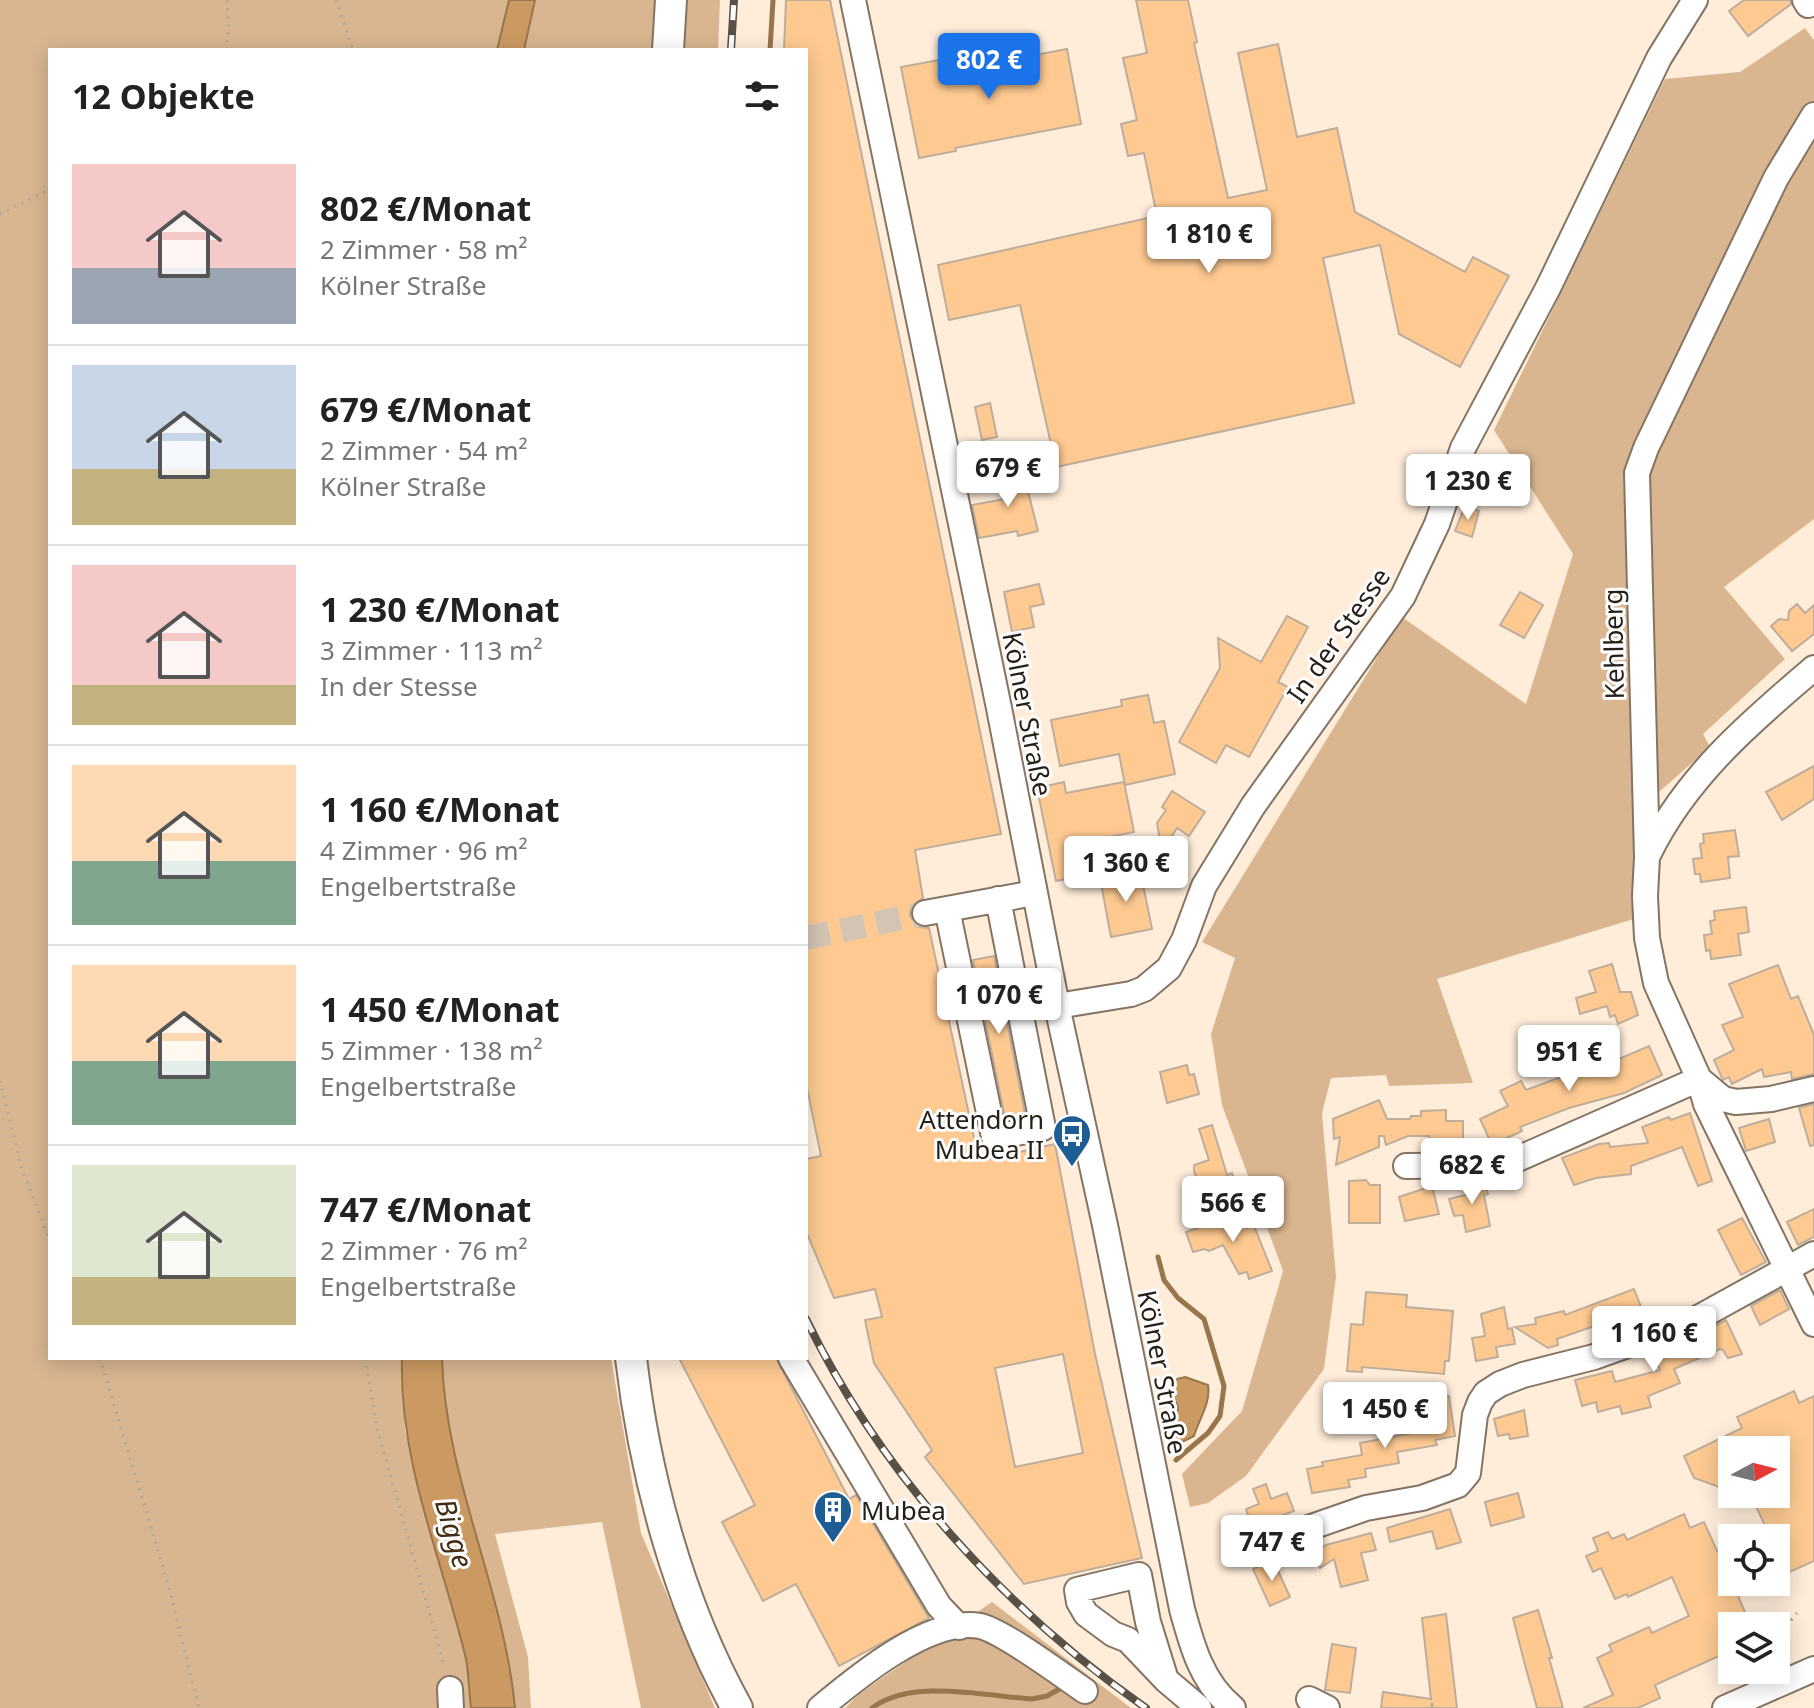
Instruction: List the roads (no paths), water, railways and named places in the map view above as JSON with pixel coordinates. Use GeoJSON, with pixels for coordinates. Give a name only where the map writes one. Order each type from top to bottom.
{"type":"FeatureCollection","features":[{"type":"Feature","properties":{"kind":"main road"},"geometry":{"type":"LineString","coordinates":[[668,48],[671,0]]}},
{"type":"Feature","properties":{"kind":"main road"},"geometry":{"type":"LineString","coordinates":[[631,1360],[647,1454],[661,1511],[702,1634],[737,1708]]}},
{"type":"Feature","properties":{"kind":"street","name":"Kölner Straße"},"geometry":{"type":"LineString","coordinates":[[853,0],[1057,1006],[1190,1638],[1198,1663],[1211,1684],[1233,1708]]}},
{"type":"Feature","properties":{"kind":"street","name":"In der Stesse"},"geometry":{"type":"LineString","coordinates":[[1057,1006],[1131,994],[1144,989],[1169,968],[1184,940],[1204,886],[1253,806],[1403,596],[1437,524],[1469,437],[1548,288],[1659,58],[1695,0]]}},
{"type":"Feature","properties":{"kind":"street"},"geometry":{"type":"LineString","coordinates":[[1805,0],[1808,5],[1814,3]]}},
{"type":"Feature","properties":{"kind":"street","name":"Kehlberg"},"geometry":{"type":"LineString","coordinates":[[1814,115],[1776,178],[1646,448],[1637,473],[1646,924],[1656,983],[1699,1079],[1706,1104],[1814,1324]]}},
{"type":"Feature","properties":{"kind":"street"},"geometry":{"type":"LineString","coordinates":[[1647,857],[1669,817],[1720,751],[1814,668]]}},
{"type":"Feature","properties":{"kind":"street"},"geometry":{"type":"LineString","coordinates":[[998,899],[1043,1128],[994,1137],[936,911],[998,899],[1034,893]]}},
{"type":"Feature","properties":{"kind":"street"},"geometry":{"type":"LineString","coordinates":[[1406,1166],[1504,1165],[1699,1079],[1723,1099],[1736,1102],[1771,1099],[1814,1089]]}},
{"type":"Feature","properties":{"kind":"street"},"geometry":{"type":"LineString","coordinates":[[1294,1533],[1366,1508],[1422,1498],[1458,1485],[1468,1473],[1475,1415],[1486,1393],[1511,1379],[1594,1357],[1689,1323],[1814,1254]]}},
{"type":"Feature","properties":{"kind":"street"},"geometry":{"type":"LineString","coordinates":[[792,1360],[939,1606],[959,1627]]}},
{"type":"Feature","properties":{"kind":"street"},"geometry":{"type":"LineString","coordinates":[[1166,1680],[1151,1634],[1139,1575],[1077,1590],[1086,1614],[1113,1634],[1128,1640],[1166,1680],[1199,1708]]}},
{"type":"Feature","properties":{"kind":"street"},"geometry":{"type":"LineString","coordinates":[[820,1708],[867,1670],[929,1633],[959,1627],[981,1626],[1085,1691]]}},
{"type":"Feature","properties":{"kind":"street"},"geometry":{"type":"LineString","coordinates":[[1725,1708],[1814,1669]]}},
{"type":"Feature","properties":{"kind":"water"},"geometry":{"type":"Polygon","coordinates":[[[509,0],[535,0],[524,48],[497,48],[509,0]]]}},
{"type":"Feature","properties":{"kind":"water","name":"Bigge"},"geometry":{"type":"Polygon","coordinates":[[[402,1360],[442,1360],[453,1447],[499,1620],[515,1708],[471,1708],[466,1659],[415,1473],[403,1397],[402,1360]]]}},
{"type":"Feature","properties":{"kind":"water"},"geometry":{"type":"Polygon","coordinates":[[[1185,1377],[1208,1385],[1208,1398],[1194,1436],[1174,1446],[1178,1407],[1172,1394],[1177,1379],[1185,1377]]]}},
{"type":"Feature","properties":{"kind":"waterway"},"geometry":{"type":"LineString","coordinates":[[770,48],[773,0]]}},
{"type":"Feature","properties":{"kind":"waterway"},"geometry":{"type":"LineString","coordinates":[[1158,1257],[1164,1280],[1178,1298],[1204,1319],[1224,1386],[1220,1416],[1208,1433],[1176,1460]]}},
{"type":"Feature","properties":{"kind":"waterway"},"geometry":{"type":"LineString","coordinates":[[872,1708],[888,1699],[928,1691],[1032,1699],[1047,1696],[1063,1687]]}},
{"type":"Feature","properties":{"kind":"tunnel"},"geometry":{"type":"LineString","coordinates":[[808,938],[925,913]]}},
{"type":"Feature","properties":{"kind":"railway"},"geometry":{"type":"LineString","coordinates":[[731,48],[734,0]]}},
{"type":"Feature","properties":{"kind":"railway"},"geometry":{"type":"LineString","coordinates":[[808,1323],[836,1376],[871,1431],[951,1535],[1044,1628],[1146,1708]]}},
{"type":"Feature","properties":{"kind":"place","name":"Attendorn Mubea II"},"geometry":{"type":"Point","coordinates":[1072,1168]}},
{"type":"Feature","properties":{"kind":"place","name":"Mubea"},"geometry":{"type":"Point","coordinates":[833,1544]}}]}
